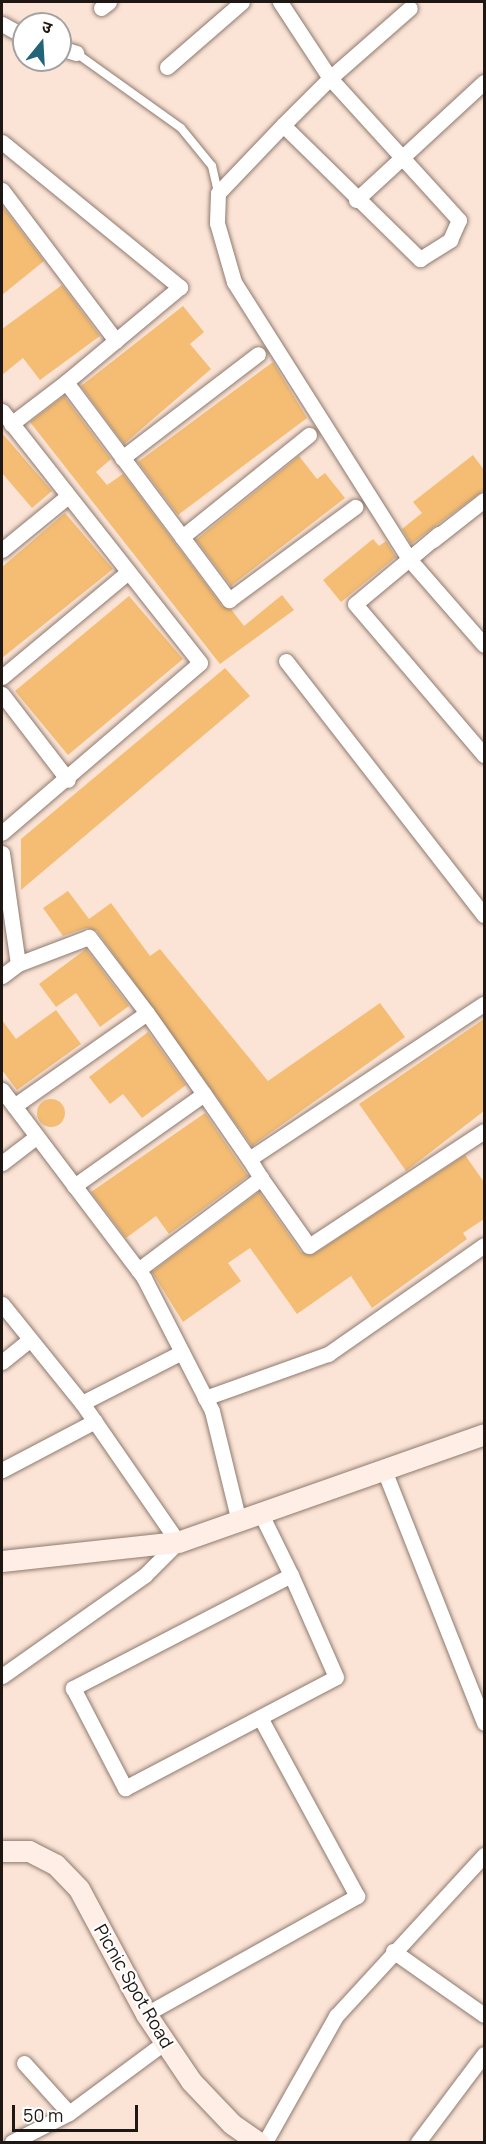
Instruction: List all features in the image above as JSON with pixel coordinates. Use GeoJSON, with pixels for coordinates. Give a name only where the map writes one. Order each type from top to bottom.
{"type":"FeatureCollection","features":[{"type":"Feature","properties":{"kind":"street"},"geometry":{"type":"LineString","coordinates":[[166,67],[242,2]]}},
{"type":"Feature","properties":{"kind":"street"},"geometry":{"type":"LineString","coordinates":[[280,2],[330,78],[459,220],[450,240],[420,259],[356,200],[283,124]]}},
{"type":"Feature","properties":{"kind":"street"},"geometry":{"type":"LineString","coordinates":[[410,8],[330,78],[218,193],[217,223],[234,282],[409,559],[484,645]]}},
{"type":"Feature","properties":{"kind":"street"},"geometry":{"type":"LineString","coordinates":[[72,52],[76,53]]}},
{"type":"Feature","properties":{"kind":"street"},"geometry":{"type":"LineString","coordinates":[[356,200],[484,82]]}},
{"type":"Feature","properties":{"kind":"street"},"geometry":{"type":"LineString","coordinates":[[2,142],[180,287],[66,382],[5,417],[200,663],[68,780],[2,833]]}},
{"type":"Feature","properties":{"kind":"street"},"geometry":{"type":"LineString","coordinates":[[2,190],[116,341]]}},
{"type":"Feature","properties":{"kind":"street"},"geometry":{"type":"LineString","coordinates":[[122,458],[258,354]]}},
{"type":"Feature","properties":{"kind":"street"},"geometry":{"type":"LineString","coordinates":[[66,382],[229,600],[355,507]]}},
{"type":"Feature","properties":{"kind":"street"},"geometry":{"type":"LineString","coordinates":[[182,537],[309,435]]}},
{"type":"Feature","properties":{"kind":"street"},"geometry":{"type":"LineString","coordinates":[[2,550],[68,496]]}},
{"type":"Feature","properties":{"kind":"street"},"geometry":{"type":"LineString","coordinates":[[484,500],[355,604],[484,755]]}},
{"type":"Feature","properties":{"kind":"street"},"geometry":{"type":"LineString","coordinates":[[2,678],[128,572]]}},
{"type":"Feature","properties":{"kind":"street"},"geometry":{"type":"LineString","coordinates":[[286,661],[484,915]]}},
{"type":"Feature","properties":{"kind":"street"},"geometry":{"type":"LineString","coordinates":[[2,694],[68,780]]}},
{"type":"Feature","properties":{"kind":"street"},"geometry":{"type":"LineString","coordinates":[[2,853],[18,964]]}},
{"type":"Feature","properties":{"kind":"street"},"geometry":{"type":"LineString","coordinates":[[2,976],[18,964],[89,937],[147,1013],[309,1246],[484,1131]]}},
{"type":"Feature","properties":{"kind":"street"},"geometry":{"type":"LineString","coordinates":[[249,1159],[484,1004]]}},
{"type":"Feature","properties":{"kind":"street"},"geometry":{"type":"LineString","coordinates":[[14,1106],[147,1013]]}},
{"type":"Feature","properties":{"kind":"street"},"geometry":{"type":"LineString","coordinates":[[2,1090],[138,1270],[205,1398],[239,1522]]}},
{"type":"Feature","properties":{"kind":"street"},"geometry":{"type":"LineString","coordinates":[[74,1186],[204,1094]]}},
{"type":"Feature","properties":{"kind":"street"},"geometry":{"type":"LineString","coordinates":[[2,1163],[36,1137]]}},
{"type":"Feature","properties":{"kind":"street"},"geometry":{"type":"LineString","coordinates":[[138,1270],[261,1178]]}},
{"type":"Feature","properties":{"kind":"street"},"geometry":{"type":"LineString","coordinates":[[205,1398],[328,1354],[484,1245]]}},
{"type":"Feature","properties":{"kind":"street"},"geometry":{"type":"LineString","coordinates":[[2,1304],[82,1403],[178,1542]]}},
{"type":"Feature","properties":{"kind":"street"},"geometry":{"type":"LineString","coordinates":[[2,1362],[30,1339]]}},
{"type":"Feature","properties":{"kind":"street"},"geometry":{"type":"LineString","coordinates":[[82,1403],[182,1352]]}},
{"type":"Feature","properties":{"kind":"street"},"geometry":{"type":"LineString","coordinates":[[2,1470],[95,1421]]}},
{"type":"Feature","properties":{"kind":"street"},"geometry":{"type":"LineString","coordinates":[[2,1561],[178,1542],[484,1434]]}},
{"type":"Feature","properties":{"kind":"street"},"geometry":{"type":"LineString","coordinates":[[384,1470],[484,1723]]}},
{"type":"Feature","properties":{"kind":"street"},"geometry":{"type":"LineString","coordinates":[[261,1514],[291,1575],[336,1677],[261,1719],[125,1788],[73,1688],[291,1575]]}},
{"type":"Feature","properties":{"kind":"street"},"geometry":{"type":"LineString","coordinates":[[2,1676],[145,1575],[178,1542]]}},
{"type":"Feature","properties":{"kind":"street"},"geometry":{"type":"LineString","coordinates":[[146,2014],[357,1896],[261,1719]]}},
{"type":"Feature","properties":{"kind":"street","name":"Picnic Spot Road"},"geometry":{"type":"LineString","coordinates":[[2,1851],[29,1851],[56,1865],[79,1889],[146,2014],[191,2081],[232,2124],[258,2142]]}},
{"type":"Feature","properties":{"kind":"street"},"geometry":{"type":"LineString","coordinates":[[265,2142],[336,2016],[393,1951],[484,1856]]}},
{"type":"Feature","properties":{"kind":"street"},"geometry":{"type":"LineString","coordinates":[[393,1951],[484,2015]]}},
{"type":"Feature","properties":{"kind":"street"},"geometry":{"type":"LineString","coordinates":[[12,2142],[69,2113],[165,2042]]}},
{"type":"Feature","properties":{"kind":"street"},"geometry":{"type":"LineString","coordinates":[[418,2142],[484,2054]]}},
{"type":"Feature","properties":{"kind":"street"},"geometry":{"type":"LineString","coordinates":[[24,2063],[69,2113]]}},
{"type":"Feature","properties":{"kind":"lane"},"geometry":{"type":"LineString","coordinates":[[76,53],[182,129],[212,166],[218,193]]}},
{"type":"Feature","properties":{"kind":"building"},"geometry":{"type":"Polygon","coordinates":[[[2,206],[44,261],[2,295],[2,206]]]}},
{"type":"Feature","properties":{"kind":"building"},"geometry":{"type":"Polygon","coordinates":[[[62,285],[100,336],[40,380],[23,358],[2,375],[2,329],[62,285]]]}},
{"type":"Feature","properties":{"kind":"building"},"geometry":{"type":"Polygon","coordinates":[[[183,306],[204,332],[190,344],[211,369],[124,444],[81,386],[183,306]]]}},
{"type":"Feature","properties":{"kind":"building"},"geometry":{"type":"Polygon","coordinates":[[[273,362],[307,418],[178,515],[138,462],[273,362]]]}},
{"type":"Feature","properties":{"kind":"building"},"geometry":{"type":"Polygon","coordinates":[[[64,396],[111,459],[96,472],[107,485],[123,474],[222,606],[231,609],[244,626],[282,595],[294,610],[220,664],[30,422],[64,396]]]}},
{"type":"Feature","properties":{"kind":"building"},"geometry":{"type":"Polygon","coordinates":[[[2,433],[52,491],[32,508],[2,473],[2,433]]]}},
{"type":"Feature","properties":{"kind":"building"},"geometry":{"type":"Polygon","coordinates":[[[473,455],[484,470],[484,490],[411,544],[402,529],[422,513],[413,502],[473,455]]]}},
{"type":"Feature","properties":{"kind":"building"},"geometry":{"type":"Polygon","coordinates":[[[299,456],[317,479],[325,473],[345,498],[231,586],[196,540],[299,456]]]}},
{"type":"Feature","properties":{"kind":"building"},"geometry":{"type":"Polygon","coordinates":[[[65,513],[113,569],[2,658],[2,567],[65,513]]]}},
{"type":"Feature","properties":{"kind":"building"},"geometry":{"type":"Polygon","coordinates":[[[373,539],[379,546],[386,541],[396,557],[341,602],[323,580],[373,539]]]}},
{"type":"Feature","properties":{"kind":"building"},"geometry":{"type":"Polygon","coordinates":[[[129,596],[183,659],[68,755],[15,691],[129,596]]]}},
{"type":"Feature","properties":{"kind":"building"},"geometry":{"type":"Polygon","coordinates":[[[225,668],[250,696],[21,890],[21,839],[225,668]]]}},
{"type":"Feature","properties":{"kind":"building"},"geometry":{"type":"Polygon","coordinates":[[[68,891],[89,919],[111,903],[150,956],[160,949],[268,1081],[380,1003],[405,1037],[252,1146],[97,931],[86,928],[63,936],[43,908],[68,891]]]}},
{"type":"Feature","properties":{"kind":"building"},"geometry":{"type":"Polygon","coordinates":[[[86,949],[129,1006],[100,1027],[76,993],[56,1007],[39,984],[86,949]]]}},
{"type":"Feature","properties":{"kind":"building"},"geometry":{"type":"Polygon","coordinates":[[[56,1010],[81,1044],[17,1090],[2,1070],[2,1020],[16,1039],[56,1010]]]}},
{"type":"Feature","properties":{"kind":"building"},"geometry":{"type":"Polygon","coordinates":[[[484,1019],[484,1111],[406,1171],[359,1104],[484,1019]]]}},
{"type":"Feature","properties":{"kind":"building"},"geometry":{"type":"Polygon","coordinates":[[[148,1032],[186,1085],[142,1118],[123,1094],[110,1104],[89,1077],[148,1032]]]}},
{"type":"Feature","properties":{"kind":"building"},"geometry":{"type":"Polygon","coordinates":[[[51,1099],[61,1103],[65,1113],[61,1123],[51,1127],[41,1123],[37,1113],[41,1103],[51,1099]]]}},
{"type":"Feature","properties":{"kind":"building"},"geometry":{"type":"Polygon","coordinates":[[[205,1113],[248,1176],[169,1234],[156,1216],[126,1238],[91,1192],[205,1113]]]}},
{"type":"Feature","properties":{"kind":"building"},"geometry":{"type":"Polygon","coordinates":[[[465,1155],[484,1182],[484,1219],[463,1233],[467,1239],[372,1308],[351,1276],[297,1314],[250,1248],[228,1263],[241,1281],[183,1322],[152,1272],[259,1192],[301,1252],[314,1254],[465,1155]]]}}]}
